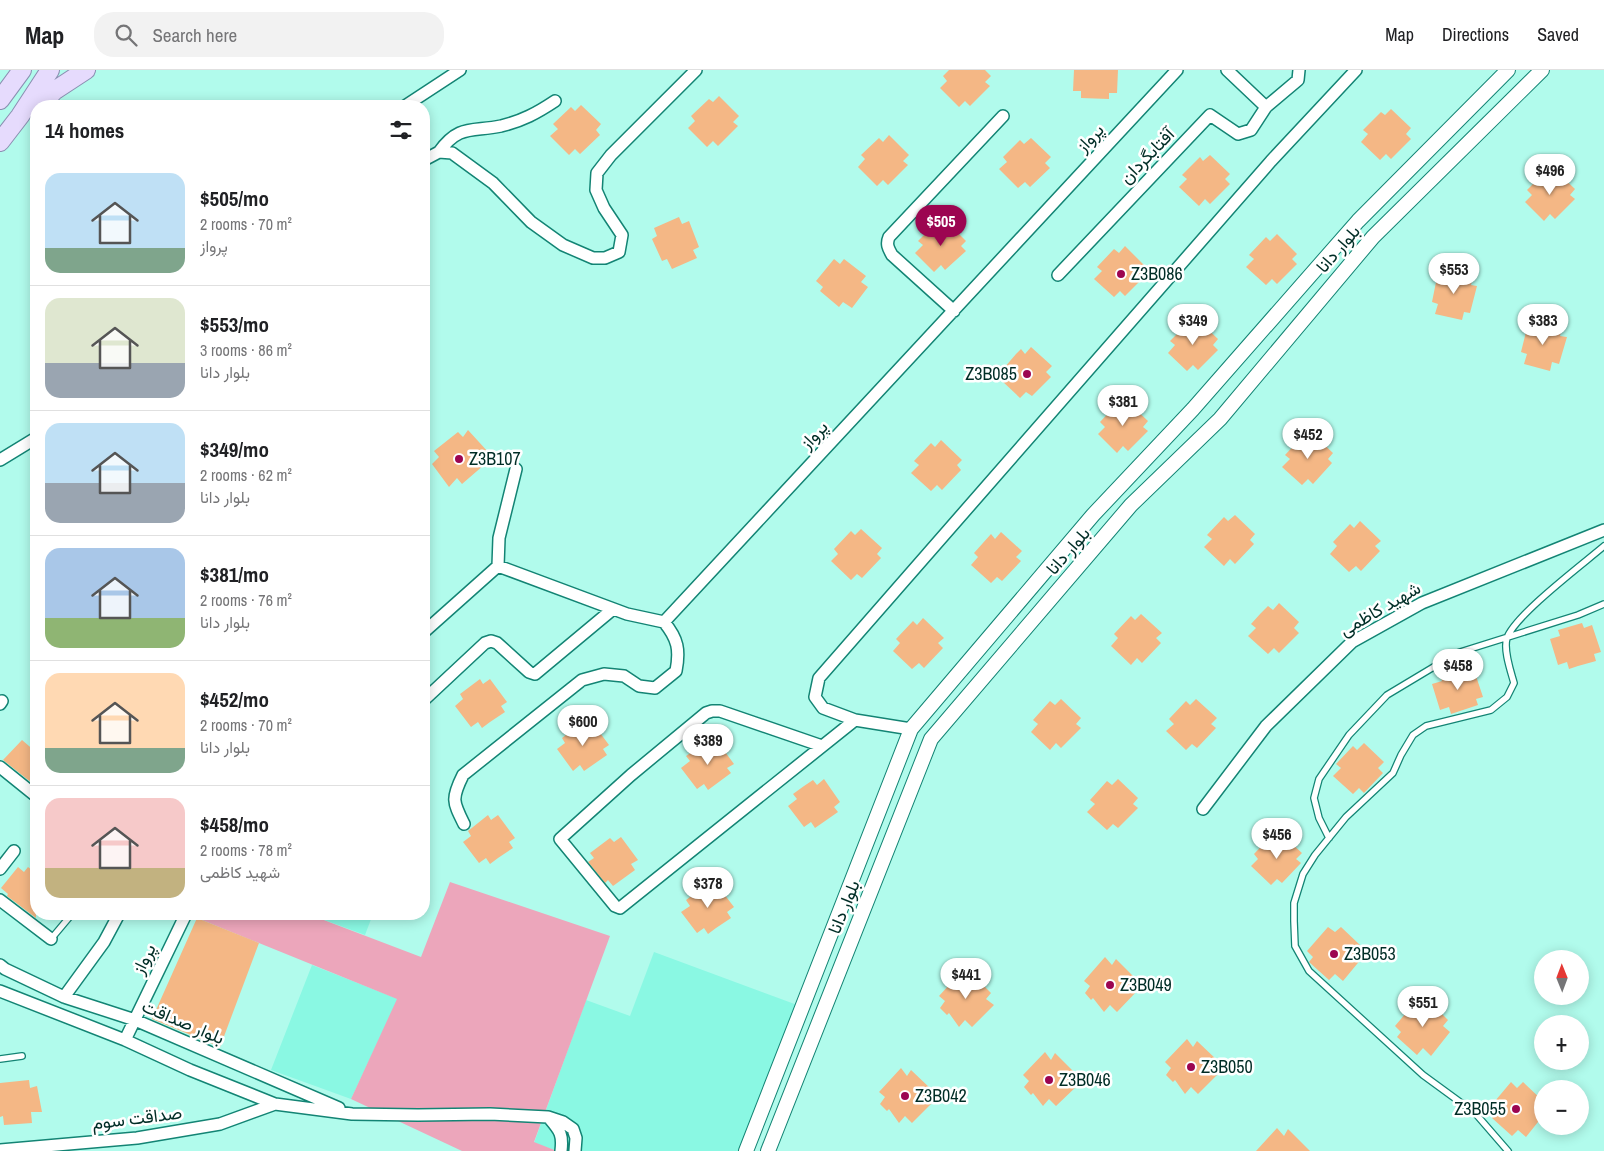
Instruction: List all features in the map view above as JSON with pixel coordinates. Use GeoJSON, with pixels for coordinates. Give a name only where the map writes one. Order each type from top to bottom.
{"type":"FeatureCollection","features":[{"type":"Feature","properties":{"kind":"main road"},"geometry":{"type":"LineString","coordinates":[[0,100],[22,70]]}},
{"type":"Feature","properties":{"kind":"main road"},"geometry":{"type":"LineString","coordinates":[[35,100],[50,70]]}},
{"type":"Feature","properties":{"kind":"main road"},"geometry":{"type":"LineString","coordinates":[[46,100],[54,91],[86,70]]}},
{"type":"Feature","properties":{"kind":"main road"},"geometry":{"type":"LineString","coordinates":[[0,142],[28,113]]}},
{"type":"Feature","properties":{"kind":"street"},"geometry":{"type":"LineString","coordinates":[[414,100],[460,70]]}},
{"type":"Feature","properties":{"kind":"street"},"geometry":{"type":"LineString","coordinates":[[439,152],[452,153],[493,182],[531,222],[563,245],[593,258],[605,258],[620,252],[622,235],[604,208],[596,190],[597,173],[611,155],[696,70]]}},
{"type":"Feature","properties":{"kind":"street"},"geometry":{"type":"LineString","coordinates":[[1227,70],[1266,107]]}},
{"type":"Feature","properties":{"kind":"street","name":"آفتابگردان"},"geometry":{"type":"LineString","coordinates":[[1058,274],[1210,115],[1238,134],[1251,130],[1266,107],[1298,80],[1300,70]]}},
{"type":"Feature","properties":{"kind":"street"},"geometry":{"type":"LineString","coordinates":[[911,729],[855,720],[823,708],[816,697],[819,678],[1270,161],[1356,70]]}},
{"type":"Feature","properties":{"kind":"street","name":"بلوار دانا"},"geometry":{"type":"LineString","coordinates":[[746,1151],[911,729],[1092,516],[1193,409],[1358,220],[1508,70]]}},
{"type":"Feature","properties":{"kind":"street","name":"بلوار دانا"},"geometry":{"type":"LineString","coordinates":[[768,1151],[931,739],[1131,505],[1220,419],[1373,237],[1531,83],[1542,70]]}},
{"type":"Feature","properties":{"kind":"street","name":"پرواز"},"geometry":{"type":"LineString","coordinates":[[664,622],[954,311],[1174,71]]}},
{"type":"Feature","properties":{"kind":"street"},"geometry":{"type":"LineString","coordinates":[[430,157],[439,152],[446,142],[458,133],[501,126],[531,117],[554,101]]}},
{"type":"Feature","properties":{"kind":"street"},"geometry":{"type":"LineString","coordinates":[[954,311],[892,254],[888,249],[887,242],[889,237],[1003,116]]}},
{"type":"Feature","properties":{"kind":"street"},"geometry":{"type":"LineString","coordinates":[[0,460],[30,442]]}},
{"type":"Feature","properties":{"kind":"street"},"geometry":{"type":"LineString","coordinates":[[430,627],[498,566],[498,538],[516,469]]}},
{"type":"Feature","properties":{"kind":"street","name":"شهید کاظمی"},"geometry":{"type":"LineString","coordinates":[[1203,810],[1266,726],[1352,642],[1422,603],[1604,530]]}},
{"type":"Feature","properties":{"kind":"street"},"geometry":{"type":"LineString","coordinates":[[464,824],[454,804],[456,790],[463,775],[582,680],[604,674],[624,676],[639,686],[655,688],[676,671],[679,655],[674,633],[664,622],[627,614],[498,566]]}},
{"type":"Feature","properties":{"kind":"street"},"geometry":{"type":"LineString","coordinates":[[430,694],[485,644],[491,641],[497,643],[529,672],[535,674],[613,609]]}},
{"type":"Feature","properties":{"kind":"street"},"geometry":{"type":"LineString","coordinates":[[822,746],[720,711],[706,713],[631,774],[560,839],[615,906],[620,908],[855,720]]}},
{"type":"Feature","properties":{"kind":"street"},"geometry":{"type":"LineString","coordinates":[[0,767],[30,791]]}},
{"type":"Feature","properties":{"kind":"street"},"geometry":{"type":"LineString","coordinates":[[0,869],[14,851]]}},
{"type":"Feature","properties":{"kind":"street"},"geometry":{"type":"LineString","coordinates":[[0,900],[51,939]]}},
{"type":"Feature","properties":{"kind":"street"},"geometry":{"type":"LineString","coordinates":[[64,997],[104,942],[116,920]]}},
{"type":"Feature","properties":{"kind":"street","name":"پرواز"},"geometry":{"type":"LineString","coordinates":[[125,1040],[183,920]]}},
{"type":"Feature","properties":{"kind":"street","name":"بلوار صداقت"},"geometry":{"type":"LineString","coordinates":[[0,965],[64,997],[134,1020],[352,1114]]}},
{"type":"Feature","properties":{"kind":"street","name":"بلوار صداقت"},"geometry":{"type":"LineString","coordinates":[[0,991],[125,1040],[190,1070],[276,1104],[352,1114],[490,1114],[548,1117],[563,1122],[573,1129],[576,1138],[575,1151]]}},
{"type":"Feature","properties":{"kind":"street","name":"صداقت سوم"},"geometry":{"type":"LineString","coordinates":[[0,1150],[146,1136],[220,1124],[276,1104]]}},
{"type":"Feature","properties":{"kind":"street"},"geometry":{"type":"LineString","coordinates":[[548,1117],[559,1129],[562,1138],[561,1151]]}},
{"type":"Feature","properties":{"kind":"lane"},"geometry":{"type":"LineString","coordinates":[[1508,1151],[1475,1113],[1423,1075],[1309,971],[1295,946],[1294,903],[1303,874],[1315,855],[1346,817],[1393,773],[1413,735],[1426,726],[1490,710],[1507,697],[1514,683],[1507,659],[1507,639],[1521,618],[1604,546]]}},
{"type":"Feature","properties":{"kind":"lane"},"geometry":{"type":"LineString","coordinates":[[1329,838],[1319,818],[1314,798],[1318,779],[1349,735],[1388,694],[1456,653],[1604,604]]}},
{"type":"Feature","properties":{"kind":"lane"},"geometry":{"type":"LineString","coordinates":[[51,939],[67,920]]}},
{"type":"Feature","properties":{"kind":"lane"},"geometry":{"type":"LineString","coordinates":[[0,1059],[22,1056]]}},
{"type":"Feature","properties":{"kind":"shaded area"},"geometry":{"type":"Polygon","coordinates":[[[450,882],[610,936],[534,1142],[557,1151],[462,1151],[351,1099],[397,999],[202,920],[324,920],[421,957],[450,882]]]}},
{"type":"Feature","properties":{"kind":"shaded area"},"geometry":{"type":"Polygon","coordinates":[[[324,920],[371,920],[365,935],[324,920]]]}},
{"type":"Feature","properties":{"kind":"shaded area"},"geometry":{"type":"Polygon","coordinates":[[[654,952],[800,1006],[747,1151],[557,1151],[534,1143],[586,1000],[630,1016],[654,952]]]}},
{"type":"Feature","properties":{"kind":"shaded area"},"geometry":{"type":"Polygon","coordinates":[[[312,965],[398,999],[351,1099],[271,1070],[312,965]]]}},
{"type":"Feature","properties":{"kind":"building"},"geometry":{"type":"Polygon","coordinates":[[[949,70],[985,70],[991,76],[985,82],[990,86],[970,106],[965,101],[959,107],[940,88],[947,81],[943,76],[949,70]]]}},
{"type":"Feature","properties":{"kind":"building"},"geometry":{"type":"Polygon","coordinates":[[[1074,70],[1118,70],[1117,93],[1109,93],[1109,99],[1081,98],[1081,91],[1073,91],[1074,70]]]}},
{"type":"Feature","properties":{"kind":"building"},"geometry":{"type":"Polygon","coordinates":[[[719,96],[739,116],[733,122],[738,126],[718,146],[713,141],[707,147],[688,128],[695,121],[691,116],[709,99],[713,102],[719,96]]]}},
{"type":"Feature","properties":{"kind":"building"},"geometry":{"type":"Polygon","coordinates":[[[581,105],[601,124],[596,130],[600,135],[580,154],[575,149],[569,155],[550,136],[558,129],[553,124],[571,107],[575,111],[581,105]]]}},
{"type":"Feature","properties":{"kind":"building"},"geometry":{"type":"Polygon","coordinates":[[[1391,109],[1411,128],[1406,134],[1411,139],[1391,159],[1386,154],[1380,160],[1361,142],[1368,134],[1363,130],[1381,112],[1385,115],[1391,109]]]}},
{"type":"Feature","properties":{"kind":"building"},"geometry":{"type":"Polygon","coordinates":[[[889,135],[909,155],[903,161],[908,165],[888,185],[883,180],[877,186],[858,167],[865,159],[861,155],[879,138],[883,142],[889,135]]]}},
{"type":"Feature","properties":{"kind":"building"},"geometry":{"type":"Polygon","coordinates":[[[1031,138],[1051,157],[1045,163],[1050,168],[1030,187],[1025,182],[1018,188],[999,169],[1007,162],[1003,157],[1020,140],[1024,144],[1031,138]]]}},
{"type":"Feature","properties":{"kind":"building"},"geometry":{"type":"Polygon","coordinates":[[[1210,155],[1230,174],[1225,179],[1230,184],[1210,204],[1205,199],[1199,206],[1179,187],[1187,179],[1182,175],[1200,157],[1203,161],[1210,155]]]}},
{"type":"Feature","properties":{"kind":"building"},"geometry":{"type":"Polygon","coordinates":[[[1555,170],[1575,189],[1570,195],[1575,199],[1555,219],[1550,214],[1544,221],[1525,202],[1532,195],[1527,190],[1545,172],[1549,176],[1555,170]]]}},
{"type":"Feature","properties":{"kind":"building"},"geometry":{"type":"Polygon","coordinates":[[[679,217],[682,224],[689,221],[699,247],[693,250],[697,258],[672,269],[667,259],[662,261],[652,239],[657,236],[654,228],[679,217]]]}},
{"type":"Feature","properties":{"kind":"building"},"geometry":{"type":"Polygon","coordinates":[[[946,221],[966,241],[961,246],[966,251],[945,270],[941,265],[934,272],[915,253],[923,245],[918,241],[936,223],[940,227],[946,221]]]}},
{"type":"Feature","properties":{"kind":"building"},"geometry":{"type":"Polygon","coordinates":[[[1277,234],[1297,254],[1292,259],[1297,264],[1277,284],[1272,279],[1266,285],[1246,267],[1254,259],[1249,255],[1266,237],[1270,241],[1277,234]]]}},
{"type":"Feature","properties":{"kind":"building","name":"Z3B086"},"geometry":{"type":"Polygon","coordinates":[[[1125,246],[1145,266],[1140,271],[1145,276],[1125,296],[1120,291],[1114,297],[1094,279],[1102,271],[1097,267],[1114,249],[1119,253],[1125,246]]]}},
{"type":"Feature","properties":{"kind":"building"},"geometry":{"type":"Polygon","coordinates":[[[834,259],[840,264],[844,259],[866,276],[861,282],[868,287],[852,308],[843,302],[839,307],[820,291],[823,287],[816,281],[834,259]]]}},
{"type":"Feature","properties":{"kind":"building"},"geometry":{"type":"Polygon","coordinates":[[[1445,271],[1473,277],[1471,285],[1477,286],[1470,313],[1464,312],[1462,320],[1435,314],[1438,304],[1432,302],[1437,278],[1443,280],[1445,271]]]}},
{"type":"Feature","properties":{"kind":"building"},"geometry":{"type":"Polygon","coordinates":[[[1198,320],[1218,339],[1213,345],[1218,350],[1198,370],[1193,365],[1187,371],[1168,353],[1175,345],[1170,341],[1188,323],[1192,327],[1198,320]]]}},
{"type":"Feature","properties":{"kind":"building"},"geometry":{"type":"Polygon","coordinates":[[[1535,321],[1562,328],[1560,336],[1567,337],[1559,364],[1552,362],[1550,371],[1524,364],[1527,354],[1521,352],[1527,328],[1533,330],[1535,321]]]}},
{"type":"Feature","properties":{"kind":"building","name":"Z3B085"},"geometry":{"type":"Polygon","coordinates":[[[1031,347],[1052,366],[1046,372],[1051,377],[1032,396],[1026,392],[1020,398],[1001,380],[1008,372],[1004,368],[1016,354],[1021,349],[1025,354],[1031,347]]]}},
{"type":"Feature","properties":{"kind":"building"},"geometry":{"type":"Polygon","coordinates":[[[1128,402],[1148,421],[1143,427],[1148,431],[1128,451],[1123,446],[1117,453],[1098,434],[1105,427],[1100,422],[1117,404],[1122,408],[1128,402]]]}},
{"type":"Feature","properties":{"kind":"building","name":"Z3B107"},"geometry":{"type":"Polygon","coordinates":[[[468,430],[489,453],[480,460],[484,465],[462,484],[457,478],[449,487],[432,464],[439,457],[434,451],[458,432],[463,437],[468,430]]]}},
{"type":"Feature","properties":{"kind":"building"},"geometry":{"type":"Polygon","coordinates":[[[1313,434],[1333,453],[1328,459],[1332,463],[1313,484],[1308,479],[1302,485],[1282,467],[1290,459],[1285,455],[1302,437],[1306,440],[1313,434]]]}},
{"type":"Feature","properties":{"kind":"building"},"geometry":{"type":"Polygon","coordinates":[[[941,440],[962,460],[957,465],[961,470],[942,490],[937,485],[931,491],[911,473],[919,465],[914,461],[931,443],[935,447],[941,440]]]}},
{"type":"Feature","properties":{"kind":"building"},"geometry":{"type":"Polygon","coordinates":[[[1235,515],[1255,534],[1250,540],[1254,544],[1235,564],[1230,559],[1224,566],[1204,547],[1212,539],[1207,535],[1224,517],[1228,521],[1235,515]]]}},
{"type":"Feature","properties":{"kind":"building"},"geometry":{"type":"Polygon","coordinates":[[[1360,521],[1381,541],[1375,546],[1380,551],[1361,571],[1356,566],[1349,572],[1330,554],[1337,546],[1333,542],[1350,524],[1354,528],[1360,521]]]}},
{"type":"Feature","properties":{"kind":"building"},"geometry":{"type":"Polygon","coordinates":[[[861,529],[882,548],[877,554],[881,558],[862,578],[857,574],[851,580],[831,561],[838,554],[834,549],[851,531],[855,535],[861,529]]]}},
{"type":"Feature","properties":{"kind":"building"},"geometry":{"type":"Polygon","coordinates":[[[1001,532],[1022,551],[1016,557],[1021,561],[1002,581],[997,577],[991,583],[971,565],[978,557],[974,553],[991,534],[995,539],[1001,532]]]}},
{"type":"Feature","properties":{"kind":"building"},"geometry":{"type":"Polygon","coordinates":[[[1279,603],[1299,622],[1294,628],[1299,633],[1279,653],[1274,648],[1268,654],[1248,636],[1256,628],[1251,624],[1261,613],[1268,606],[1273,610],[1279,603]]]}},
{"type":"Feature","properties":{"kind":"building"},"geometry":{"type":"Polygon","coordinates":[[[1141,614],[1162,633],[1156,638],[1161,643],[1142,663],[1137,658],[1131,665],[1111,646],[1118,638],[1114,634],[1131,616],[1135,620],[1141,614]]]}},
{"type":"Feature","properties":{"kind":"building"},"geometry":{"type":"Polygon","coordinates":[[[923,618],[944,638],[938,643],[943,648],[924,668],[919,663],[912,669],[893,651],[900,643],[896,639],[913,621],[917,625],[923,618]]]}},
{"type":"Feature","properties":{"kind":"building"},"geometry":{"type":"Polygon","coordinates":[[[1582,623],[1584,628],[1592,625],[1601,652],[1594,654],[1596,661],[1569,669],[1567,662],[1558,665],[1550,639],[1560,636],[1558,630],[1582,623]]]}},
{"type":"Feature","properties":{"kind":"building"},"geometry":{"type":"Polygon","coordinates":[[[1464,667],[1466,673],[1474,670],[1483,697],[1476,699],[1478,705],[1451,714],[1449,707],[1440,710],[1432,684],[1442,681],[1440,675],[1464,667]]]}},
{"type":"Feature","properties":{"kind":"building"},"geometry":{"type":"Polygon","coordinates":[[[480,679],[483,684],[490,679],[507,702],[501,706],[505,712],[482,728],[478,722],[471,727],[455,706],[463,699],[460,694],[480,679]]]}},
{"type":"Feature","properties":{"kind":"building"},"geometry":{"type":"Polygon","coordinates":[[[1061,699],[1081,718],[1076,724],[1081,728],[1061,748],[1056,743],[1050,750],[1031,732],[1038,724],[1033,720],[1050,701],[1055,705],[1061,699]]]}},
{"type":"Feature","properties":{"kind":"building"},"geometry":{"type":"Polygon","coordinates":[[[1196,699],[1217,718],[1211,724],[1216,728],[1197,748],[1192,744],[1186,750],[1166,731],[1174,724],[1169,719],[1186,701],[1190,705],[1196,699]]]}},
{"type":"Feature","properties":{"kind":"building"},"geometry":{"type":"Polygon","coordinates":[[[592,722],[609,745],[603,749],[607,755],[584,771],[580,765],[573,771],[557,749],[565,743],[562,738],[582,723],[585,727],[592,722]]]}},
{"type":"Feature","properties":{"kind":"building"},"geometry":{"type":"Polygon","coordinates":[[[22,740],[30,747],[30,781],[3,760],[22,740]]]}},
{"type":"Feature","properties":{"kind":"building"},"geometry":{"type":"Polygon","coordinates":[[[717,741],[734,764],[727,768],[731,773],[708,790],[704,784],[697,789],[681,768],[690,761],[686,756],[707,742],[710,746],[717,741]]]}},
{"type":"Feature","properties":{"kind":"building"},"geometry":{"type":"Polygon","coordinates":[[[1364,743],[1384,762],[1378,768],[1383,773],[1364,793],[1359,788],[1353,794],[1333,776],[1341,768],[1336,764],[1353,746],[1357,750],[1364,743]]]}},
{"type":"Feature","properties":{"kind":"building"},"geometry":{"type":"Polygon","coordinates":[[[824,779],[840,802],[834,807],[838,812],[815,828],[811,822],[804,827],[788,806],[797,799],[793,794],[813,780],[817,785],[824,779]]]}},
{"type":"Feature","properties":{"kind":"building"},"geometry":{"type":"Polygon","coordinates":[[[1118,779],[1138,798],[1133,804],[1138,808],[1118,828],[1113,824],[1107,830],[1087,812],[1095,804],[1090,800],[1107,781],[1112,785],[1118,779]]]}},
{"type":"Feature","properties":{"kind":"building"},"geometry":{"type":"Polygon","coordinates":[[[488,815],[491,820],[498,815],[515,838],[509,842],[513,848],[490,864],[486,858],[479,863],[463,842],[471,836],[468,831],[488,815]]]}},
{"type":"Feature","properties":{"kind":"building"},"geometry":{"type":"Polygon","coordinates":[[[1281,834],[1302,853],[1296,859],[1301,863],[1282,883],[1277,879],[1271,885],[1251,866],[1258,859],[1254,854],[1271,836],[1275,840],[1281,834]]]}},
{"type":"Feature","properties":{"kind":"building"},"geometry":{"type":"Polygon","coordinates":[[[621,837],[638,860],[631,864],[635,870],[613,886],[608,880],[605,883],[588,862],[594,858],[590,853],[610,838],[614,842],[621,837]]]}},
{"type":"Feature","properties":{"kind":"building"},"geometry":{"type":"Polygon","coordinates":[[[18,867],[24,872],[28,867],[30,868],[30,913],[7,896],[8,894],[1,888],[18,867]]]}},
{"type":"Feature","properties":{"kind":"building"},"geometry":{"type":"Polygon","coordinates":[[[706,885],[710,890],[717,885],[734,907],[727,912],[731,918],[708,934],[704,928],[697,933],[681,912],[690,906],[686,900],[706,885]]]}},
{"type":"Feature","properties":{"kind":"building"},"geometry":{"type":"Polygon","coordinates":[[[196,920],[202,920],[259,943],[220,1047],[152,1019],[196,920]]]}},
{"type":"Feature","properties":{"kind":"building","name":"Z3B053"},"geometry":{"type":"Polygon","coordinates":[[[1328,927],[1335,932],[1341,927],[1360,945],[1355,951],[1362,958],[1343,981],[1335,974],[1329,980],[1309,962],[1313,957],[1307,951],[1328,927]]]}},
{"type":"Feature","properties":{"kind":"building","name":"Z3B049"},"geometry":{"type":"Polygon","coordinates":[[[1105,957],[1112,965],[1116,959],[1135,978],[1130,984],[1138,990],[1117,1012],[1110,1005],[1104,1012],[1093,998],[1091,1000],[1085,993],[1090,986],[1084,981],[1105,957]]]}},
{"type":"Feature","properties":{"kind":"building"},"geometry":{"type":"Polygon","coordinates":[[[961,972],[967,980],[972,974],[991,993],[986,999],[994,1005],[972,1027],[965,1020],[959,1027],[949,1013],[947,1015],[940,1008],[945,1001],[939,996],[961,972]]]}},
{"type":"Feature","properties":{"kind":"building"},"geometry":{"type":"Polygon","coordinates":[[[1416,1001],[1422,1007],[1429,1001],[1448,1020],[1443,1026],[1450,1032],[1431,1056],[1423,1048],[1417,1055],[1397,1037],[1401,1032],[1395,1026],[1416,1001]]]}},
{"type":"Feature","properties":{"kind":"building","name":"Z3B050"},"geometry":{"type":"Polygon","coordinates":[[[1187,1039],[1193,1047],[1197,1041],[1217,1060],[1212,1066],[1220,1072],[1198,1094],[1191,1087],[1185,1094],[1175,1080],[1173,1082],[1166,1075],[1171,1068],[1165,1062],[1187,1039]]]}},
{"type":"Feature","properties":{"kind":"building","name":"Z3B046"},"geometry":{"type":"Polygon","coordinates":[[[1045,1052],[1051,1060],[1055,1053],[1075,1073],[1070,1079],[1078,1085],[1056,1106],[1049,1099],[1043,1106],[1033,1093],[1031,1095],[1024,1087],[1029,1081],[1023,1075],[1045,1052]]]}},
{"type":"Feature","properties":{"kind":"building","name":"Z3B042"},"geometry":{"type":"Polygon","coordinates":[[[901,1068],[907,1076],[911,1070],[931,1089],[926,1095],[934,1101],[912,1123],[905,1116],[899,1123],[889,1109],[887,1111],[880,1104],[885,1097],[879,1092],[901,1068]]]}},
{"type":"Feature","properties":{"kind":"building"},"geometry":{"type":"Polygon","coordinates":[[[29,1080],[30,1088],[37,1086],[42,1112],[31,1112],[32,1123],[4,1125],[3,1116],[0,1117],[0,1083],[29,1080]]]}},
{"type":"Feature","properties":{"kind":"building","name":"Z3B055"},"geometry":{"type":"Polygon","coordinates":[[[1511,1082],[1517,1088],[1523,1082],[1534,1092],[1534,1127],[1526,1137],[1518,1130],[1512,1136],[1492,1118],[1496,1113],[1490,1107],[1511,1082]]]}},
{"type":"Feature","properties":{"kind":"building"},"geometry":{"type":"Polygon","coordinates":[[[1277,1128],[1284,1136],[1288,1129],[1310,1151],[1256,1151],[1277,1128]]]}},
{"type":"Feature","properties":{"kind":"place","name":"Z3B086"},"geometry":{"type":"Point","coordinates":[1121,274]}},
{"type":"Feature","properties":{"kind":"place","name":"Z3B085"},"geometry":{"type":"Point","coordinates":[1027,374]}},
{"type":"Feature","properties":{"kind":"place","name":"Z3B107"},"geometry":{"type":"Point","coordinates":[459,459]}},
{"type":"Feature","properties":{"kind":"place","name":"Z3B053"},"geometry":{"type":"Point","coordinates":[1334,954]}},
{"type":"Feature","properties":{"kind":"place","name":"Z3B049"},"geometry":{"type":"Point","coordinates":[1110,985]}},
{"type":"Feature","properties":{"kind":"place","name":"Z3B050"},"geometry":{"type":"Point","coordinates":[1191,1067]}},
{"type":"Feature","properties":{"kind":"place","name":"Z3B046"},"geometry":{"type":"Point","coordinates":[1049,1080]}},
{"type":"Feature","properties":{"kind":"place","name":"Z3B042"},"geometry":{"type":"Point","coordinates":[905,1096]}},
{"type":"Feature","properties":{"kind":"place","name":"Z3B055"},"geometry":{"type":"Point","coordinates":[1516,1109]}}]}
